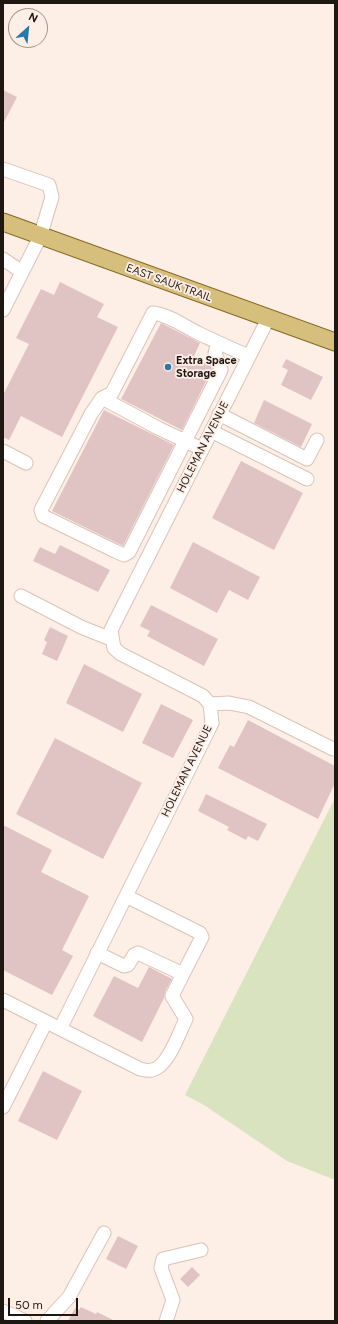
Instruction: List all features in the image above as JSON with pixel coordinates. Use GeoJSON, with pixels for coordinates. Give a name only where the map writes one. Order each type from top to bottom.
{"type":"FeatureCollection","features":[{"type":"Feature","properties":{"kind":"main road","name":"EAST SAUK TRAIL"},"geometry":{"type":"LineString","coordinates":[[3,222],[335,342]]}},
{"type":"Feature","properties":{"kind":"street"},"geometry":{"type":"LineString","coordinates":[[3,169],[49,185],[52,197],[40,236],[3,310]]}},
{"type":"Feature","properties":{"kind":"street"},"geometry":{"type":"LineString","coordinates":[[4,262],[22,272]]}},
{"type":"Feature","properties":{"kind":"street"},"geometry":{"type":"LineString","coordinates":[[218,343],[215,353],[221,370],[129,552],[124,555],[102,546],[40,513],[91,414],[102,398],[112,393],[153,313],[160,314],[218,343],[249,356]]}},
{"type":"Feature","properties":{"kind":"street","name":"HOLEMAN AVENUE"},"geometry":{"type":"LineString","coordinates":[[111,639],[111,630],[268,319]]}},
{"type":"Feature","properties":{"kind":"street"},"geometry":{"type":"LineString","coordinates":[[102,398],[184,442],[202,449]]}},
{"type":"Feature","properties":{"kind":"street"},"geometry":{"type":"LineString","coordinates":[[220,414],[307,459],[316,440]]}},
{"type":"Feature","properties":{"kind":"street"},"geometry":{"type":"LineString","coordinates":[[211,431],[307,479]]}},
{"type":"Feature","properties":{"kind":"street"},"geometry":{"type":"LineString","coordinates":[[3,451],[26,463]]}},
{"type":"Feature","properties":{"kind":"street"},"geometry":{"type":"LineString","coordinates":[[145,520],[162,528]]}},
{"type":"Feature","properties":{"kind":"street"},"geometry":{"type":"LineString","coordinates":[[21,596],[81,627],[111,639],[114,648],[121,654],[202,696],[210,704],[229,703],[249,706],[333,749]]}},
{"type":"Feature","properties":{"kind":"street","name":"HOLEMAN AVENUE"},"geometry":{"type":"LineString","coordinates":[[60,1029],[212,723],[210,704]]}},
{"type":"Feature","properties":{"kind":"street"},"geometry":{"type":"LineString","coordinates":[[3,1000],[140,1069],[151,1071],[160,1067],[167,1059],[186,1019],[172,996],[202,937],[200,933],[126,896]]}},
{"type":"Feature","properties":{"kind":"street"},"geometry":{"type":"LineString","coordinates":[[97,953],[124,966],[128,965],[134,955],[138,953],[183,974]]}},
{"type":"Feature","properties":{"kind":"street"},"geometry":{"type":"LineString","coordinates":[[3,1107],[46,1022]]}},
{"type":"Feature","properties":{"kind":"street"},"geometry":{"type":"LineString","coordinates":[[47,1321],[69,1297],[104,1233]]}},
{"type":"Feature","properties":{"kind":"street"},"geometry":{"type":"LineString","coordinates":[[166,1321],[172,1300],[161,1268],[163,1259],[201,1250]]}},
{"type":"Feature","properties":{"kind":"street"},"geometry":{"type":"LineString","coordinates":[[3,1311],[25,1321]]}},
{"type":"Feature","properties":{"kind":"green space"},"geometry":{"type":"Polygon","coordinates":[[[335,798],[335,1180],[287,1161],[204,1105],[185,1095],[335,798]]]}},
{"type":"Feature","properties":{"kind":"building"},"geometry":{"type":"Polygon","coordinates":[[[3,90],[17,97],[3,124],[3,90]]]}},
{"type":"Feature","properties":{"kind":"building"},"geometry":{"type":"Polygon","coordinates":[[[60,282],[104,304],[97,317],[118,327],[62,437],[21,416],[9,440],[3,437],[3,395],[29,344],[16,338],[41,289],[54,295],[60,282]]]}},
{"type":"Feature","properties":{"kind":"building"},"geometry":{"type":"Polygon","coordinates":[[[161,323],[200,343],[194,356],[211,365],[212,369],[182,430],[121,399],[161,323]]]}},
{"type":"Feature","properties":{"kind":"building"},"geometry":{"type":"Polygon","coordinates":[[[286,359],[323,377],[311,400],[281,385],[288,370],[282,367],[286,359]]]}},
{"type":"Feature","properties":{"kind":"building"},"geometry":{"type":"Polygon","coordinates":[[[264,400],[312,424],[301,447],[254,423],[264,400]]]}},
{"type":"Feature","properties":{"kind":"building"},"geometry":{"type":"Polygon","coordinates":[[[104,410],[174,445],[123,546],[52,511],[104,410]]]}},
{"type":"Feature","properties":{"kind":"building"},"geometry":{"type":"Polygon","coordinates":[[[241,461],[303,493],[274,550],[212,518],[241,461]]]}},
{"type":"Feature","properties":{"kind":"building"},"geometry":{"type":"Polygon","coordinates":[[[193,542],[260,577],[248,600],[229,590],[217,613],[170,588],[193,542]]]}},
{"type":"Feature","properties":{"kind":"building"},"geometry":{"type":"Polygon","coordinates":[[[60,545],[110,570],[98,592],[33,561],[40,547],[55,554],[60,545]]]}},
{"type":"Feature","properties":{"kind":"building"},"geometry":{"type":"Polygon","coordinates":[[[151,605],[218,639],[204,666],[147,636],[150,631],[140,626],[151,605]]]}},
{"type":"Feature","properties":{"kind":"building"},"geometry":{"type":"Polygon","coordinates":[[[50,627],[68,636],[57,661],[42,654],[47,642],[44,640],[50,627]]]}},
{"type":"Feature","properties":{"kind":"building"},"geometry":{"type":"Polygon","coordinates":[[[84,664],[142,694],[123,732],[66,703],[84,664]]]}},
{"type":"Feature","properties":{"kind":"building"},"geometry":{"type":"Polygon","coordinates":[[[161,704],[193,720],[173,758],[142,743],[161,704]]]}},
{"type":"Feature","properties":{"kind":"building"},"geometry":{"type":"Polygon","coordinates":[[[248,720],[335,766],[335,783],[318,819],[218,768],[230,745],[234,747],[248,720]]]}},
{"type":"Feature","properties":{"kind":"building"},"geometry":{"type":"Polygon","coordinates":[[[55,738],[142,783],[103,859],[16,814],[55,738]]]}},
{"type":"Feature","properties":{"kind":"building"},"geometry":{"type":"Polygon","coordinates":[[[206,794],[267,824],[258,841],[248,836],[246,840],[227,830],[229,827],[198,811],[206,794]]]}},
{"type":"Feature","properties":{"kind":"building"},"geometry":{"type":"Polygon","coordinates":[[[3,825],[52,850],[41,872],[89,896],[62,950],[73,956],[52,995],[3,970],[3,825]]]}},
{"type":"Feature","properties":{"kind":"building"},"geometry":{"type":"Polygon","coordinates":[[[149,967],[172,979],[142,1042],[93,1016],[114,976],[138,988],[149,967]]]}},
{"type":"Feature","properties":{"kind":"building"},"geometry":{"type":"Polygon","coordinates":[[[43,1071],[82,1091],[57,1140],[18,1121],[43,1071]]]}},
{"type":"Feature","properties":{"kind":"building"},"geometry":{"type":"Polygon","coordinates":[[[118,1236],[138,1246],[126,1269],[106,1259],[118,1236]]]}},
{"type":"Feature","properties":{"kind":"building"},"geometry":{"type":"Polygon","coordinates":[[[192,1267],[200,1275],[188,1287],[180,1279],[192,1267]]]}},
{"type":"Feature","properties":{"kind":"building"},"geometry":{"type":"Polygon","coordinates":[[[81,1307],[96,1314],[97,1312],[115,1321],[68,1321],[75,1308],[79,1310],[81,1307]]]}},
{"type":"Feature","properties":{"kind":"place","name":"Extra Space Storage"},"geometry":{"type":"Point","coordinates":[168,367]}}]}
